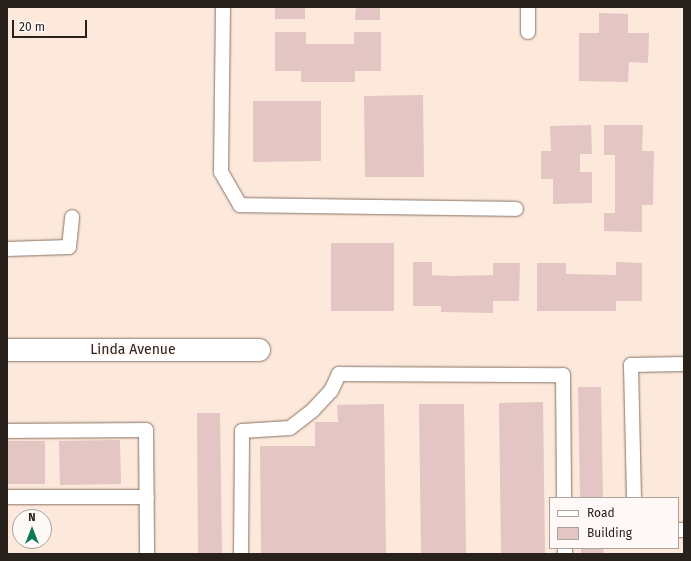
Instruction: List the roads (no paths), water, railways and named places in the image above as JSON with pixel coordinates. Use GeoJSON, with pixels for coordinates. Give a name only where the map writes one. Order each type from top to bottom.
{"type":"FeatureCollection","features":[{"type":"Feature","properties":{"kind":"street","name":"Linda Avenue"},"geometry":{"type":"LineString","coordinates":[[7,350],[259,350]]}},
{"type":"Feature","properties":{"kind":"lane"},"geometry":{"type":"LineString","coordinates":[[223,7],[221,172],[240,205],[516,209]]}},
{"type":"Feature","properties":{"kind":"lane"},"geometry":{"type":"LineString","coordinates":[[528,7],[528,32]]}},
{"type":"Feature","properties":{"kind":"lane"},"geometry":{"type":"LineString","coordinates":[[7,249],[69,247],[72,217]]}},
{"type":"Feature","properties":{"kind":"lane"},"geometry":{"type":"LineString","coordinates":[[634,497],[630,365],[684,364]]}},
{"type":"Feature","properties":{"kind":"lane"},"geometry":{"type":"LineString","coordinates":[[242,554],[242,431],[290,428],[313,410],[331,391],[340,374],[563,375],[564,497]]}},
{"type":"Feature","properties":{"kind":"lane"},"geometry":{"type":"LineString","coordinates":[[7,431],[146,430],[147,554]]}},
{"type":"Feature","properties":{"kind":"lane"},"geometry":{"type":"LineString","coordinates":[[7,497],[147,497]]}}]}
